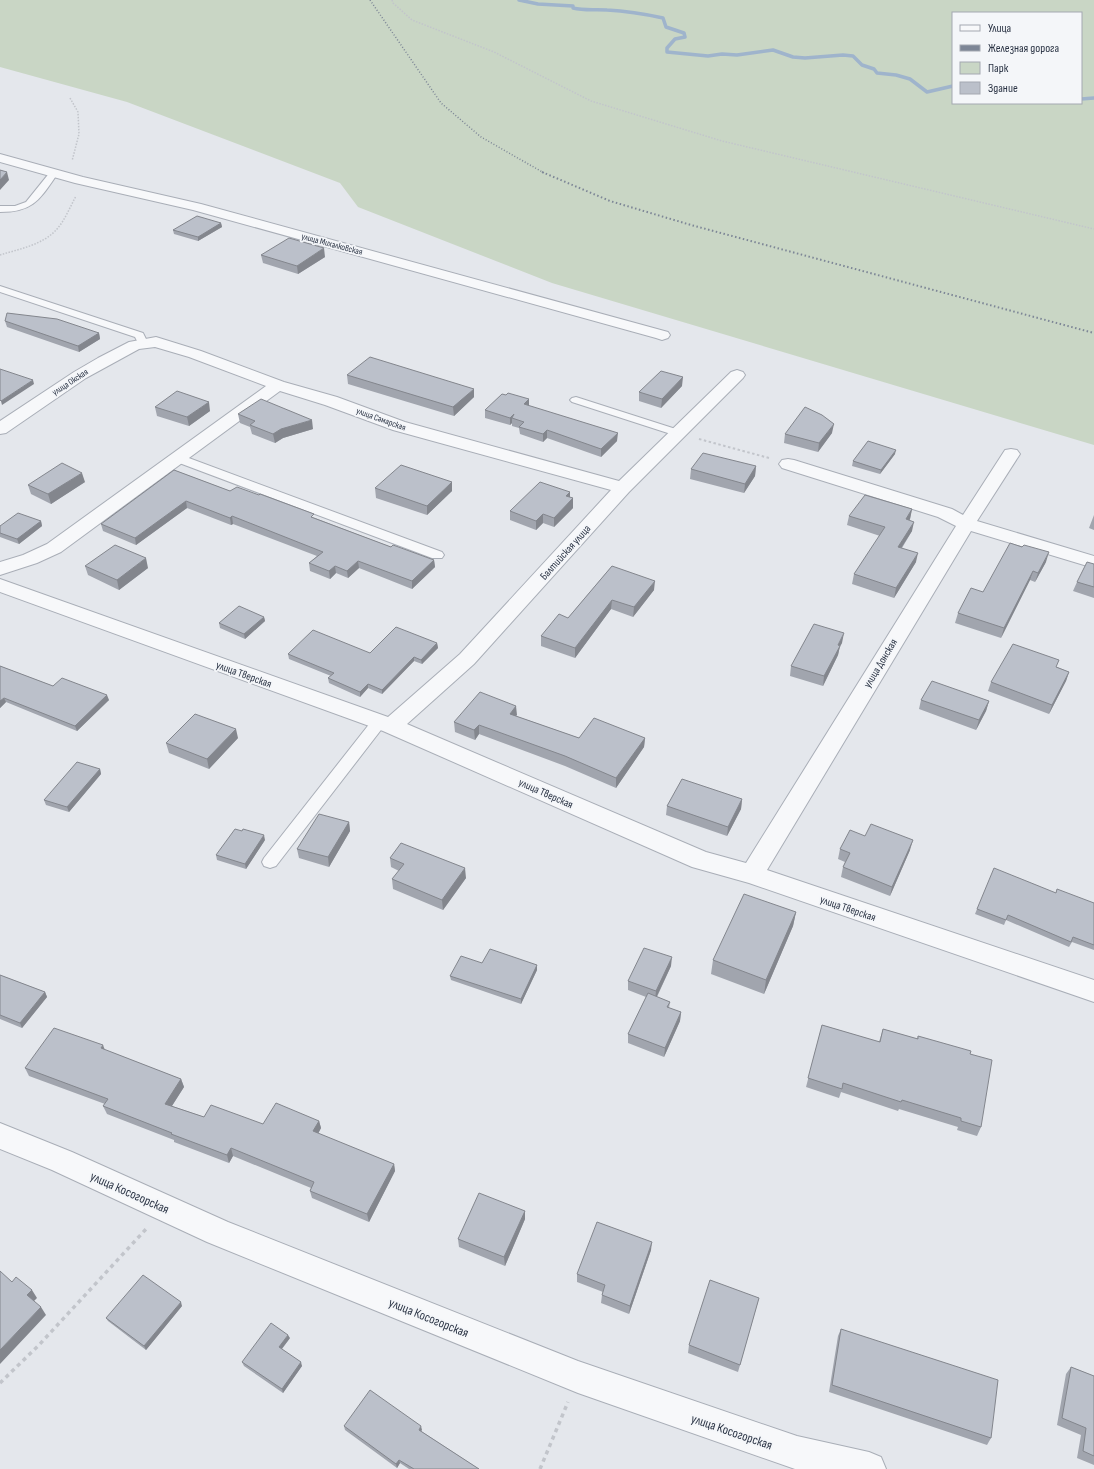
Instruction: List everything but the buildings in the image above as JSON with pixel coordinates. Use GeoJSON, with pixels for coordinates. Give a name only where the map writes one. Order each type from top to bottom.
{"type":"FeatureCollection","features":[{"type":"Feature","properties":{"kind":"street","name":"улица Михалковская"},"geometry":{"type":"LineString","coordinates":[[0,158],[82,180],[196,206],[662,335]]}},
{"type":"Feature","properties":{"kind":"street","name":"улица Самарская"},"geometry":{"type":"LineString","coordinates":[[143,343],[158,343],[195,354],[278,385],[331,401],[399,426],[623,488]]}},
{"type":"Feature","properties":{"kind":"street","name":"улица Окская"},"geometry":{"type":"LineString","coordinates":[[0,429],[80,375],[131,346],[143,343]]}},
{"type":"Feature","properties":{"kind":"street","name":"Балтийская улица"},"geometry":{"type":"LineString","coordinates":[[385,724],[468,659],[623,488],[737,375]]}},
{"type":"Feature","properties":{"kind":"street"},"geometry":{"type":"LineString","coordinates":[[0,569],[30,559],[54,548],[278,385]]}},
{"type":"Feature","properties":{"kind":"street","name":"улица Донская"},"geometry":{"type":"LineString","coordinates":[[752,874],[966,524],[1011,454]]}},
{"type":"Feature","properties":{"kind":"street"},"geometry":{"type":"LineString","coordinates":[[781,462],[945,513],[966,524],[1094,562]]}},
{"type":"Feature","properties":{"kind":"street","name":"улица Тверская"},"geometry":{"type":"LineString","coordinates":[[0,585],[385,724],[700,860],[752,874],[1094,991]]}},
{"type":"Feature","properties":{"kind":"street","name":"улица Косогорская"},"geometry":{"type":"LineString","coordinates":[[0,1136],[62,1161],[218,1232],[578,1377],[797,1453],[869,1469]]}},
{"type":"Feature","properties":{"kind":"lane"},"geometry":{"type":"LineString","coordinates":[[0,209],[16,209],[29,204],[54,173]]}},
{"type":"Feature","properties":{"kind":"lane"},"geometry":{"type":"LineString","coordinates":[[0,289],[139,335],[143,343]]}},
{"type":"Feature","properties":{"kind":"lane"},"geometry":{"type":"LineString","coordinates":[[576,400],[678,433]]}},
{"type":"Feature","properties":{"kind":"lane"},"geometry":{"type":"LineString","coordinates":[[178,458],[437,555]]}},
{"type":"Feature","properties":{"kind":"lane"},"geometry":{"type":"LineString","coordinates":[[270,862],[385,724]]}},
{"type":"Feature","properties":{"kind":"path"},"geometry":{"type":"LineString","coordinates":[[392,0],[393,3],[412,20],[494,52],[591,101],[722,141],[1094,229]]}},
{"type":"Feature","properties":{"kind":"path"},"geometry":{"type":"LineString","coordinates":[[0,255],[32,245],[50,235],[57,228],[82,180],[71,162],[79,134],[78,112],[70,98]]}},
{"type":"Feature","properties":{"kind":"path"},"geometry":{"type":"LineString","coordinates":[[678,433],[781,462]]}},
{"type":"Feature","properties":{"kind":"path"},"geometry":{"type":"LineString","coordinates":[[0,1383],[39,1345],[132,1246],[163,1207]]}},
{"type":"Feature","properties":{"kind":"path"},"geometry":{"type":"LineString","coordinates":[[540,1469],[578,1377]]}},
{"type":"Feature","properties":{"kind":"green space"},"geometry":{"type":"Polygon","coordinates":[[[0,0],[1094,0],[1094,445],[552,283],[358,207],[340,183],[127,102],[0,67],[0,0]]]}},
{"type":"Feature","properties":{"kind":"waterway"},"geometry":{"type":"LineString","coordinates":[[519,0],[538,4],[628,12],[663,18],[666,27],[684,33],[685,37],[675,39],[667,48],[667,52],[708,56],[722,54],[737,55],[773,50],[793,57],[805,58],[843,55],[853,56],[862,65],[874,69],[877,73],[896,75],[910,79],[927,92],[952,86]]}},
{"type":"Feature","properties":{"kind":"waterway"},"geometry":{"type":"LineString","coordinates":[[1082,99],[1094,98]]}},
{"type":"Feature","properties":{"kind":"railway"},"geometry":{"type":"LineString","coordinates":[[370,0],[441,103],[481,137],[543,172]]}},
{"type":"Feature","properties":{"kind":"railway"},"geometry":{"type":"LineString","coordinates":[[543,172],[610,201],[691,225],[1094,333]]}}]}
